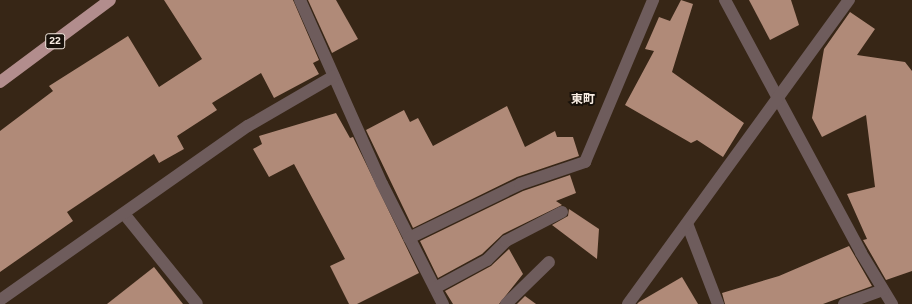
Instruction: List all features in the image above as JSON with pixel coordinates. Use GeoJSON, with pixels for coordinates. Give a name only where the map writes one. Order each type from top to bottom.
{"type":"FeatureCollection","features":[{"type":"Feature","properties":{"kind":"main road","name":"22"},"geometry":{"type":"LineString","coordinates":[[0,82],[110,0]]}},
{"type":"Feature","properties":{"kind":"street"},"geometry":{"type":"LineString","coordinates":[[300,0],[409,238],[443,304]]}},
{"type":"Feature","properties":{"kind":"street"},"geometry":{"type":"LineString","coordinates":[[409,238],[520,184],[585,162],[653,0]]}},
{"type":"Feature","properties":{"kind":"street"},"geometry":{"type":"LineString","coordinates":[[725,0],[778,101],[892,304]]}},
{"type":"Feature","properties":{"kind":"street"},"geometry":{"type":"LineString","coordinates":[[628,304],[688,226],[849,0]]}},
{"type":"Feature","properties":{"kind":"street"},"geometry":{"type":"LineString","coordinates":[[0,300],[125,215],[248,126],[334,76]]}},
{"type":"Feature","properties":{"kind":"street"},"geometry":{"type":"LineString","coordinates":[[435,288],[487,260],[506,241],[562,212]]}},
{"type":"Feature","properties":{"kind":"street"},"geometry":{"type":"LineString","coordinates":[[125,215],[196,304]]}},
{"type":"Feature","properties":{"kind":"street"},"geometry":{"type":"LineString","coordinates":[[688,226],[718,304]]}},
{"type":"Feature","properties":{"kind":"street"},"geometry":{"type":"LineString","coordinates":[[506,304],[550,262]]}},
{"type":"Feature","properties":{"kind":"street"},"geometry":{"type":"LineString","coordinates":[[844,304],[883,290]]}},
{"type":"Feature","properties":{"kind":"building"},"geometry":{"type":"Polygon","coordinates":[[[164,0],[293,0],[319,60],[313,63],[319,74],[274,98],[261,73],[212,103],[217,110],[177,136],[184,149],[159,163],[154,154],[67,212],[73,221],[0,272],[0,131],[53,91],[49,86],[128,36],[159,87],[202,59],[164,0]]]}},
{"type":"Feature","properties":{"kind":"building"},"geometry":{"type":"Polygon","coordinates":[[[308,0],[336,0],[358,39],[332,53],[308,0]]]}},
{"type":"Feature","properties":{"kind":"building"},"geometry":{"type":"Polygon","coordinates":[[[681,0],[693,4],[672,72],[744,123],[723,157],[697,140],[691,143],[625,105],[654,51],[645,49],[659,17],[670,21],[681,0]]]}},
{"type":"Feature","properties":{"kind":"building"},"geometry":{"type":"Polygon","coordinates":[[[749,0],[791,0],[799,25],[770,40],[749,0]]]}},
{"type":"Feature","properties":{"kind":"building"},"geometry":{"type":"Polygon","coordinates":[[[850,12],[875,29],[857,55],[905,62],[912,71],[912,271],[886,280],[863,240],[867,239],[847,194],[875,187],[866,115],[822,137],[812,118],[824,49],[850,12]]]}},
{"type":"Feature","properties":{"kind":"building"},"geometry":{"type":"Polygon","coordinates":[[[507,106],[525,147],[555,131],[557,137],[573,137],[579,156],[517,177],[413,228],[366,130],[404,110],[410,122],[418,118],[433,146],[507,106]]]}},
{"type":"Feature","properties":{"kind":"building"},"geometry":{"type":"Polygon","coordinates":[[[336,113],[350,138],[353,137],[419,273],[357,304],[349,304],[330,266],[345,259],[294,164],[269,177],[253,149],[262,144],[259,136],[336,113]]]}},
{"type":"Feature","properties":{"kind":"building"},"geometry":{"type":"Polygon","coordinates":[[[570,175],[576,193],[556,201],[562,205],[503,234],[482,254],[438,278],[420,241],[523,191],[570,175]]]}},
{"type":"Feature","properties":{"kind":"building"},"geometry":{"type":"Polygon","coordinates":[[[569,209],[599,229],[597,259],[552,225],[568,216],[569,209]]]}},
{"type":"Feature","properties":{"kind":"building"},"geometry":{"type":"Polygon","coordinates":[[[849,246],[872,286],[823,304],[725,304],[722,293],[779,276],[849,246]]]}},
{"type":"Feature","properties":{"kind":"building"},"geometry":{"type":"Polygon","coordinates":[[[509,249],[523,274],[499,304],[453,304],[445,291],[491,266],[509,249]]]}},
{"type":"Feature","properties":{"kind":"building"},"geometry":{"type":"Polygon","coordinates":[[[154,267],[183,304],[107,304],[154,267]]]}},
{"type":"Feature","properties":{"kind":"building"},"geometry":{"type":"Polygon","coordinates":[[[682,277],[698,304],[637,304],[639,302],[682,277]]]}},
{"type":"Feature","properties":{"kind":"building"},"geometry":{"type":"Polygon","coordinates":[[[525,296],[536,304],[517,304],[525,296]]]}},
{"type":"Feature","properties":{"kind":"district","name":"東町"},"geometry":{"type":"Point","coordinates":[583,100]}}]}
